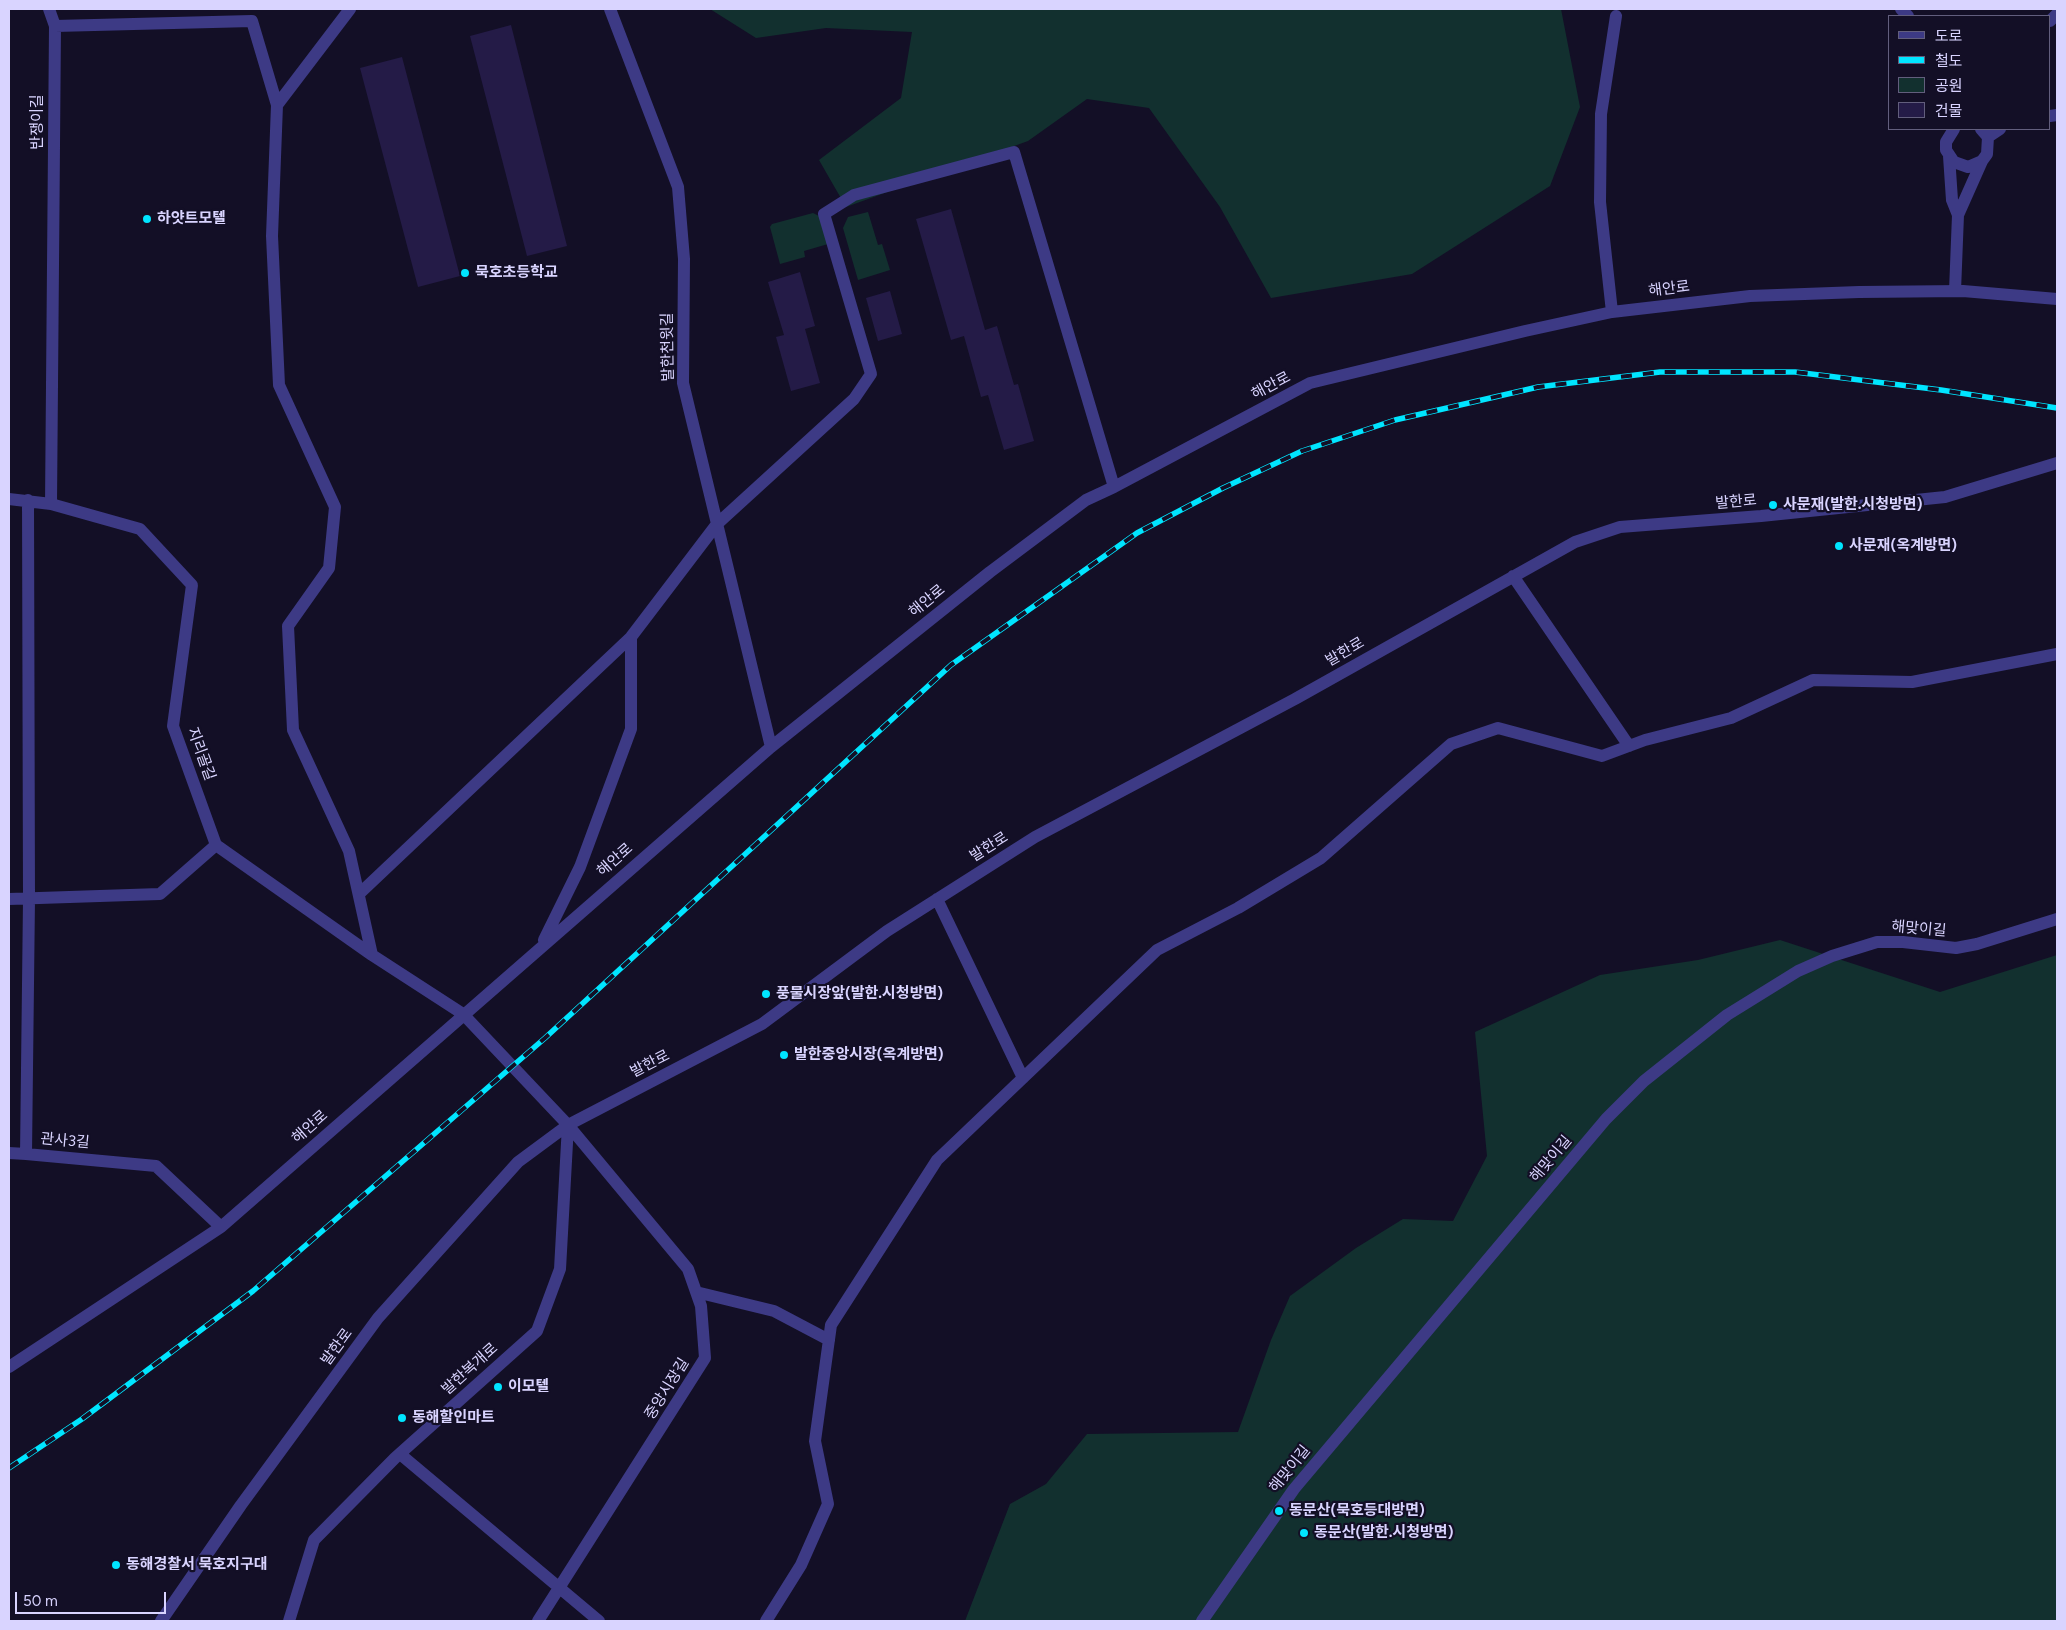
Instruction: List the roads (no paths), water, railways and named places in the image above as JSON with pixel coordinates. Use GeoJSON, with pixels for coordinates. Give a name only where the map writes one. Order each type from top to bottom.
{"type":"FeatureCollection","features":[{"type":"Feature","properties":{"kind":"street","name":"반쟁이길"},"geometry":{"type":"LineString","coordinates":[[49,9],[55,26],[51,504]]}},
{"type":"Feature","properties":{"kind":"street"},"geometry":{"type":"LineString","coordinates":[[277,105],[350,9]]}},
{"type":"Feature","properties":{"kind":"street","name":"발한천윗길"},"geometry":{"type":"LineString","coordinates":[[610,9],[678,187],[684,259],[683,382],[771,747]]}},
{"type":"Feature","properties":{"kind":"street"},"geometry":{"type":"LineString","coordinates":[[1612,312],[1600,202],[1601,114],[1616,16]]}},
{"type":"Feature","properties":{"kind":"street"},"geometry":{"type":"LineString","coordinates":[[55,26],[252,21],[277,105],[272,236],[278,385],[335,507],[329,568],[288,626],[292,730],[349,851],[372,955]]}},
{"type":"Feature","properties":{"kind":"street"},"geometry":{"type":"LineString","coordinates":[[1951,130],[1946,142],[1949,156],[1952,200],[1958,214]]}},
{"type":"Feature","properties":{"kind":"street"},"geometry":{"type":"LineString","coordinates":[[1956,291],[1958,214],[1989,147],[1983,131]]}},
{"type":"Feature","properties":{"kind":"street"},"geometry":{"type":"LineString","coordinates":[[359,894],[631,637],[717,524],[854,398],[871,374],[824,214],[854,195],[1014,152],[1114,487]]}},
{"type":"Feature","properties":{"kind":"street"},"geometry":{"type":"LineString","coordinates":[[1949,156],[1954,162],[1968,167],[1982,161]]}},
{"type":"Feature","properties":{"kind":"street","name":"해안로"},"geometry":{"type":"LineString","coordinates":[[9,1367],[221,1227],[771,747],[990,572],[1086,500],[1310,384],[1525,331],[1612,312],[1750,296],[1956,291],[2057,299]]}},
{"type":"Feature","properties":{"kind":"street","name":"발한로"},"geometry":{"type":"LineString","coordinates":[[161,1621],[240,1505],[378,1318],[518,1162],[568,1125],[762,1024],[886,931],[1035,837],[1295,699],[1575,542],[1620,528],[1945,497],[2057,463]]}},
{"type":"Feature","properties":{"kind":"street","name":"지리골길"},"geometry":{"type":"LineString","coordinates":[[9,499],[51,504],[140,529],[192,585],[173,726],[216,845]]}},
{"type":"Feature","properties":{"kind":"street","name":"관사3길"},"geometry":{"type":"LineString","coordinates":[[28,500],[29,899],[26,1154],[156,1166],[221,1227]]}},
{"type":"Feature","properties":{"kind":"street"},"geometry":{"type":"LineString","coordinates":[[1513,576],[1629,746]]}},
{"type":"Feature","properties":{"kind":"street"},"geometry":{"type":"LineString","coordinates":[[542,945],[580,867],[631,728],[631,637]]}},
{"type":"Feature","properties":{"kind":"street"},"geometry":{"type":"LineString","coordinates":[[766,1621],[801,1565],[828,1504],[815,1441],[831,1325],[937,1160],[1158,950],[1238,908],[1321,858],[1451,744],[1498,728],[1602,756],[1645,740],[1731,718],[1813,680],[1912,682],[2057,654]]}},
{"type":"Feature","properties":{"kind":"street"},"geometry":{"type":"LineString","coordinates":[[9,899],[160,894],[216,845],[372,955],[463,1014]]}},
{"type":"Feature","properties":{"kind":"street"},"geometry":{"type":"LineString","coordinates":[[937,899],[1023,1078]]}},
{"type":"Feature","properties":{"kind":"street","name":"해맞이길"},"geometry":{"type":"LineString","coordinates":[[1202,1621],[1294,1489],[1606,1119],[1644,1081],[1727,1015],[1798,970],[1832,956],[1878,942],[1904,942],[1956,948],[1977,944],[2057,919]]}},
{"type":"Feature","properties":{"kind":"street","name":"중앙시장길"},"geometry":{"type":"LineString","coordinates":[[463,1014],[568,1125],[688,1269],[702,1306],[705,1358],[538,1621]]}},
{"type":"Feature","properties":{"kind":"street","name":"발한복개로"},"geometry":{"type":"LineString","coordinates":[[289,1621],[314,1540],[400,1454],[537,1331],[560,1269],[568,1125]]}},
{"type":"Feature","properties":{"kind":"street"},"geometry":{"type":"LineString","coordinates":[[9,1153],[26,1154]]}},
{"type":"Feature","properties":{"kind":"street"},"geometry":{"type":"LineString","coordinates":[[696,1292],[774,1311],[829,1340]]}},
{"type":"Feature","properties":{"kind":"street"},"geometry":{"type":"LineString","coordinates":[[400,1454],[599,1621]]}},
{"type":"Feature","properties":{"kind":"railway"},"geometry":{"type":"LineString","coordinates":[[9,1468],[82,1419],[253,1291],[545,1038],[951,665],[1137,533],[1223,488],[1302,451],[1395,420],[1538,387],[1660,372],[1795,372],[1941,390],[2057,408]]}},
{"type":"Feature","properties":{"kind":"place","name":"하얏트모텔"},"geometry":{"type":"Point","coordinates":[147,219]}},
{"type":"Feature","properties":{"kind":"place","name":"묵호초등학교"},"geometry":{"type":"Point","coordinates":[465,273]}},
{"type":"Feature","properties":{"kind":"place","name":"사문재(발한.시청방면)"},"geometry":{"type":"Point","coordinates":[1773,505]}},
{"type":"Feature","properties":{"kind":"place","name":"사문재(옥계방면)"},"geometry":{"type":"Point","coordinates":[1839,546]}},
{"type":"Feature","properties":{"kind":"place","name":"풍물시장앞(발한.시청방면)"},"geometry":{"type":"Point","coordinates":[766,994]}},
{"type":"Feature","properties":{"kind":"place","name":"발한중앙시장(옥계방면)"},"geometry":{"type":"Point","coordinates":[784,1055]}},
{"type":"Feature","properties":{"kind":"place","name":"이모텔"},"geometry":{"type":"Point","coordinates":[498,1387]}},
{"type":"Feature","properties":{"kind":"place","name":"동해할인마트"},"geometry":{"type":"Point","coordinates":[402,1418]}},
{"type":"Feature","properties":{"kind":"place","name":"동문산(묵호등대방면)"},"geometry":{"type":"Point","coordinates":[1279,1511]}},
{"type":"Feature","properties":{"kind":"place","name":"동문산(발한.시청방면)"},"geometry":{"type":"Point","coordinates":[1304,1533]}},
{"type":"Feature","properties":{"kind":"place","name":"동해경찰서 묵호지구대"},"geometry":{"type":"Point","coordinates":[116,1565]}}]}
